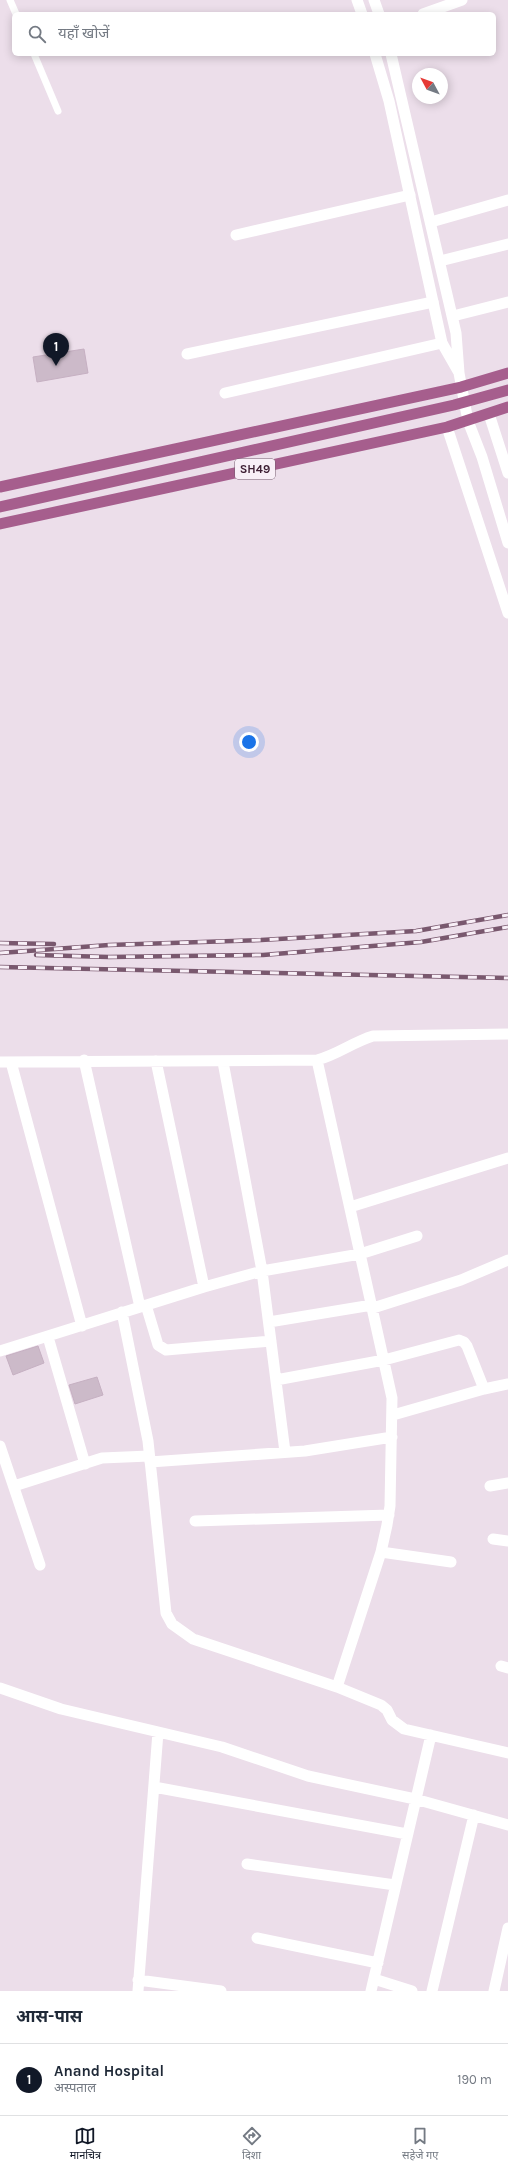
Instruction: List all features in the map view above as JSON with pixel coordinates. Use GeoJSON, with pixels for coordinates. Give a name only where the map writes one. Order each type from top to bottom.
{"type":"FeatureCollection","features":[{"type":"Feature","properties":{"kind":"main road"},"geometry":{"type":"LineString","coordinates":[[0,488],[461,387],[508,373]]}},
{"type":"Feature","properties":{"kind":"main road","name":"SH49"},"geometry":{"type":"LineString","coordinates":[[0,507],[454,406],[508,390]]}},
{"type":"Feature","properties":{"kind":"main road","name":"SH49"},"geometry":{"type":"LineString","coordinates":[[0,524],[447,427],[508,407]]}},
{"type":"Feature","properties":{"kind":"street"},"geometry":{"type":"LineString","coordinates":[[357,0],[361,12]]}},
{"type":"Feature","properties":{"kind":"street"},"geometry":{"type":"LineString","coordinates":[[374,0],[378,12]]}},
{"type":"Feature","properties":{"kind":"street"},"geometry":{"type":"LineString","coordinates":[[429,12],[462,0]]}},
{"type":"Feature","properties":{"kind":"street"},"geometry":{"type":"LineString","coordinates":[[376,56],[389,101],[403,159],[442,343],[459,373]]}},
{"type":"Feature","properties":{"kind":"street"},"geometry":{"type":"LineString","coordinates":[[391,56],[452,316],[457,341],[461,387],[468,421],[482,458],[508,543]]}},
{"type":"Feature","properties":{"kind":"street"},"geometry":{"type":"LineString","coordinates":[[403,159],[416,158]]}},
{"type":"Feature","properties":{"kind":"street"},"geometry":{"type":"LineString","coordinates":[[236,235],[410,195]]}},
{"type":"Feature","properties":{"kind":"street"},"geometry":{"type":"LineString","coordinates":[[431,222],[508,200]]}},
{"type":"Feature","properties":{"kind":"street"},"geometry":{"type":"LineString","coordinates":[[440,261],[508,244]]}},
{"type":"Feature","properties":{"kind":"street"},"geometry":{"type":"LineString","coordinates":[[187,354],[433,302]]}},
{"type":"Feature","properties":{"kind":"street"},"geometry":{"type":"LineString","coordinates":[[452,316],[508,302]]}},
{"type":"Feature","properties":{"kind":"street"},"geometry":{"type":"LineString","coordinates":[[225,393],[442,343]]}},
{"type":"Feature","properties":{"kind":"street"},"geometry":{"type":"LineString","coordinates":[[489,414],[508,473]]}},
{"type":"Feature","properties":{"kind":"street"},"geometry":{"type":"LineString","coordinates":[[447,427],[508,613]]}},
{"type":"Feature","properties":{"kind":"street"},"geometry":{"type":"LineString","coordinates":[[82,1326],[5,1062],[84,1060],[223,1062],[317,1060],[329,1057],[361,1040],[373,1036],[508,1034]]}},
{"type":"Feature","properties":{"kind":"street"},"geometry":{"type":"LineString","coordinates":[[84,1060],[143,1306],[158,1345],[166,1350],[271,1341]]}},
{"type":"Feature","properties":{"kind":"street"},"geometry":{"type":"LineString","coordinates":[[317,1060],[384,1360],[392,1398],[393,1415],[389,1515],[381,1552],[337,1687]]}},
{"type":"Feature","properties":{"kind":"street"},"geometry":{"type":"LineString","coordinates":[[156,1062],[204,1287]]}},
{"type":"Feature","properties":{"kind":"street"},"geometry":{"type":"LineString","coordinates":[[223,1062],[262,1271],[285,1452]]}},
{"type":"Feature","properties":{"kind":"street"},"geometry":{"type":"LineString","coordinates":[[350,1207],[508,1158]]}},
{"type":"Feature","properties":{"kind":"street"},"geometry":{"type":"LineString","coordinates":[[0,1351],[122,1312],[262,1271],[360,1254],[417,1236]]}},
{"type":"Feature","properties":{"kind":"street"},"geometry":{"type":"LineString","coordinates":[[268,1322],[372,1307],[461,1280],[508,1260]]}},
{"type":"Feature","properties":{"kind":"street"},"geometry":{"type":"LineString","coordinates":[[122,1312],[150,1459],[166,1613],[172,1624],[193,1639],[337,1687],[381,1704],[388,1710],[392,1720],[404,1729],[508,1754]]}},
{"type":"Feature","properties":{"kind":"street"},"geometry":{"type":"LineString","coordinates":[[48,1336],[85,1464]]}},
{"type":"Feature","properties":{"kind":"street"},"geometry":{"type":"LineString","coordinates":[[276,1380],[384,1360],[460,1340],[467,1346],[484,1389]]}},
{"type":"Feature","properties":{"kind":"street"},"geometry":{"type":"LineString","coordinates":[[393,1415],[484,1389],[508,1384]]}},
{"type":"Feature","properties":{"kind":"street"},"geometry":{"type":"LineString","coordinates":[[14,1486],[111,1456],[150,1459],[285,1452],[392,1437]]}},
{"type":"Feature","properties":{"kind":"street"},"geometry":{"type":"LineString","coordinates":[[0,1446],[40,1566]]}},
{"type":"Feature","properties":{"kind":"street"},"geometry":{"type":"LineString","coordinates":[[490,1486],[508,1483]]}},
{"type":"Feature","properties":{"kind":"street"},"geometry":{"type":"LineString","coordinates":[[195,1521],[389,1515]]}},
{"type":"Feature","properties":{"kind":"street"},"geometry":{"type":"LineString","coordinates":[[492,1539],[508,1541]]}},
{"type":"Feature","properties":{"kind":"street"},"geometry":{"type":"LineString","coordinates":[[381,1552],[451,1562]]}},
{"type":"Feature","properties":{"kind":"street"},"geometry":{"type":"LineString","coordinates":[[0,1688],[61,1709],[222,1747],[308,1776],[416,1796],[508,1825]]}},
{"type":"Feature","properties":{"kind":"street"},"geometry":{"type":"LineString","coordinates":[[158,1732],[138,1986],[221,1991]]}},
{"type":"Feature","properties":{"kind":"street"},"geometry":{"type":"LineString","coordinates":[[371,1991],[431,1735]]}},
{"type":"Feature","properties":{"kind":"street"},"geometry":{"type":"LineString","coordinates":[[154,1787],[407,1834]]}},
{"type":"Feature","properties":{"kind":"street"},"geometry":{"type":"LineString","coordinates":[[432,1991],[474,1815]]}},
{"type":"Feature","properties":{"kind":"street"},"geometry":{"type":"LineString","coordinates":[[248,1864],[396,1885]]}},
{"type":"Feature","properties":{"kind":"street"},"geometry":{"type":"LineString","coordinates":[[494,1991],[508,1928]]}},
{"type":"Feature","properties":{"kind":"street"},"geometry":{"type":"LineString","coordinates":[[256,1938],[378,1963]]}},
{"type":"Feature","properties":{"kind":"street"},"geometry":{"type":"LineString","coordinates":[[374,1979],[412,1991]]}},
{"type":"Feature","properties":{"kind":"lane"},"geometry":{"type":"LineString","coordinates":[[10,0],[15,12]]}},
{"type":"Feature","properties":{"kind":"lane"},"geometry":{"type":"LineString","coordinates":[[35,56],[58,111]]}},
{"type":"Feature","properties":{"kind":"building"},"geometry":{"type":"Polygon","coordinates":[[[84,349],[88,373],[37,382],[33,357],[84,349]]]}},
{"type":"Feature","properties":{"kind":"building"},"geometry":{"type":"Polygon","coordinates":[[[38,1346],[44,1363],[13,1375],[6,1356],[38,1346]]]}},
{"type":"Feature","properties":{"kind":"building"},"geometry":{"type":"Polygon","coordinates":[[[97,1377],[103,1395],[75,1404],[69,1385],[97,1377]]]}},
{"type":"Feature","properties":{"kind":"railway"},"geometry":{"type":"LineString","coordinates":[[0,953],[109,945],[261,940],[416,931],[508,915]]}},
{"type":"Feature","properties":{"kind":"railway"},"geometry":{"type":"LineString","coordinates":[[36,955],[109,957],[263,955],[421,942],[508,927]]}},
{"type":"Feature","properties":{"kind":"railway"},"geometry":{"type":"LineString","coordinates":[[0,943],[54,944]]}},
{"type":"Feature","properties":{"kind":"railway"},"geometry":{"type":"LineString","coordinates":[[0,967],[508,978]]}},
{"type":"Feature","properties":{"kind":"place","name":"Anand Hospital"},"geometry":{"type":"Point","coordinates":[56,366]}}]}
